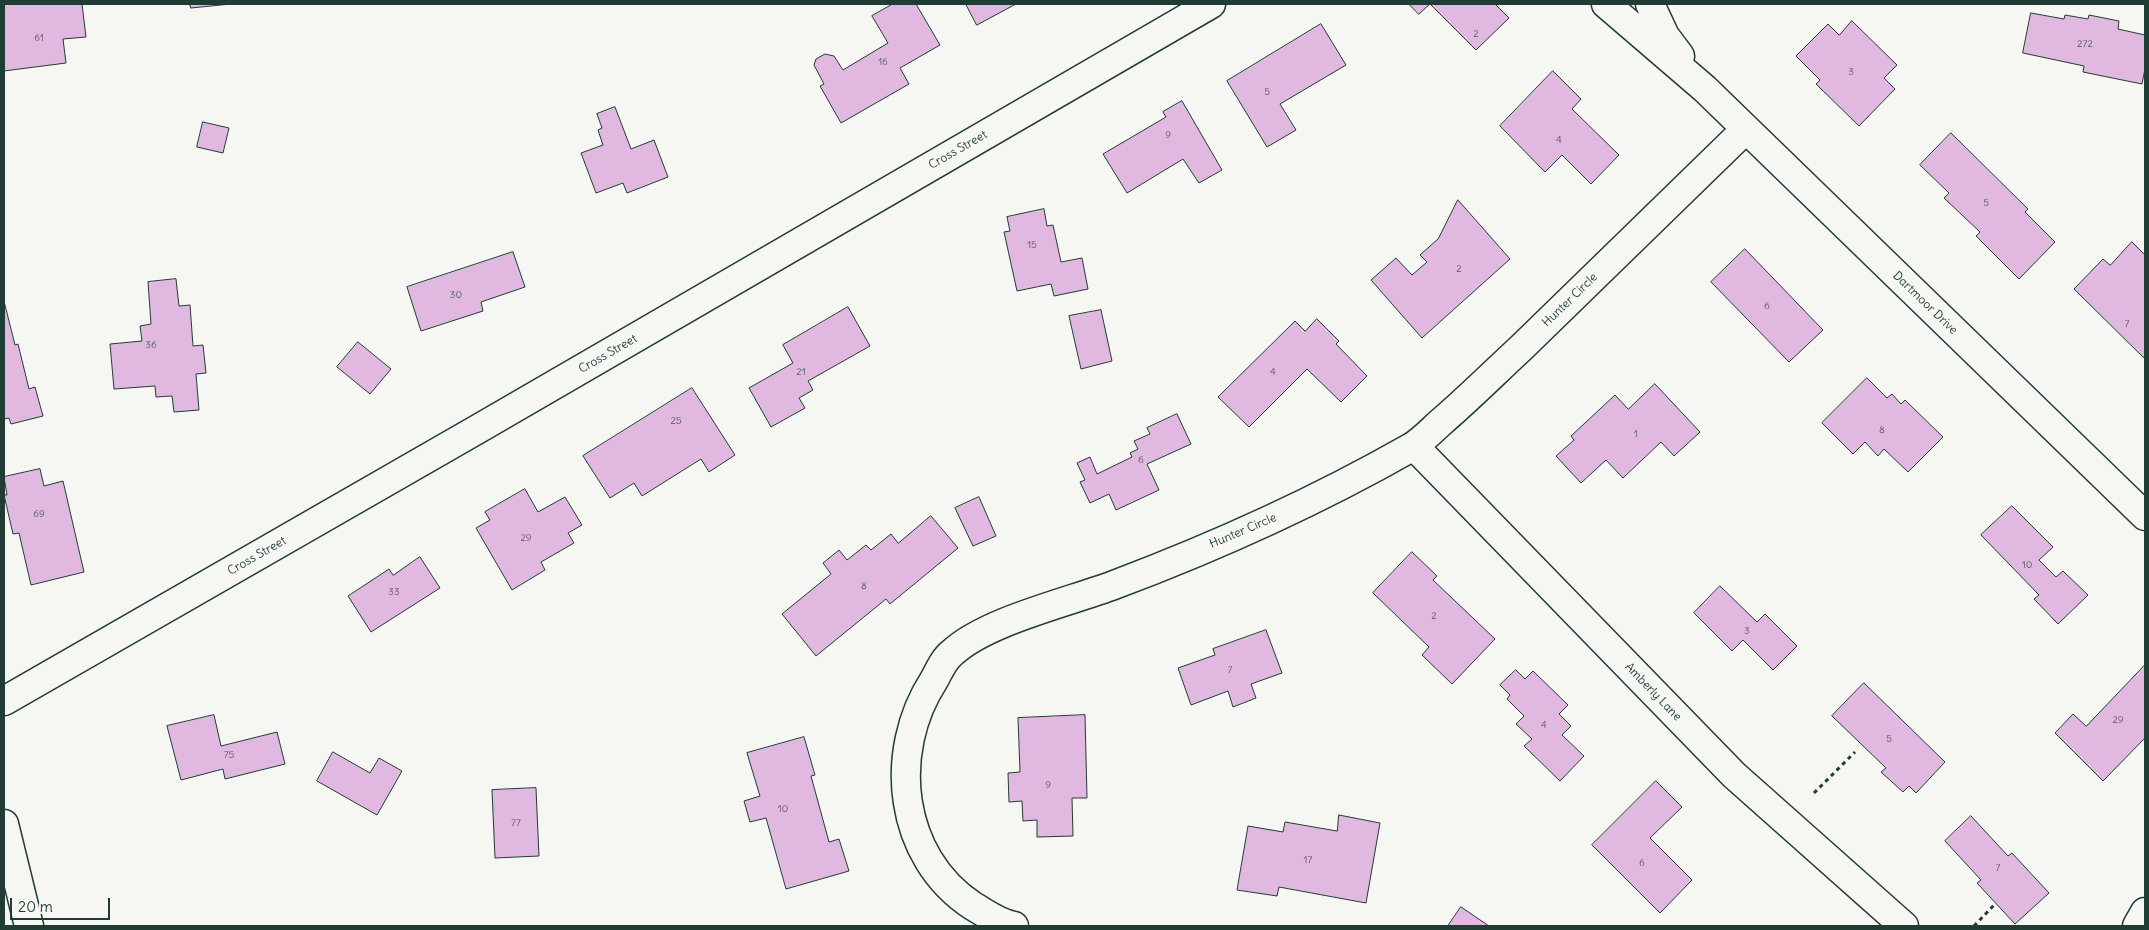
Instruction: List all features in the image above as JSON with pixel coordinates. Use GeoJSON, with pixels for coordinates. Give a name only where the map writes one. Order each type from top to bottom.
{"type":"FeatureCollection","features":[{"type":"Feature","properties":{"kind":"street","name":"Cross Street"},"geometry":{"type":"LineString","coordinates":[[4,701],[487,424],[1211,4]]}},
{"type":"Feature","properties":{"kind":"street","name":"Dartmoor Drive"},"geometry":{"type":"LineString","coordinates":[[1606,4],[1705,89],[2145,516]]}},
{"type":"Feature","properties":{"kind":"street","name":"Dartmoor Drive"},"geometry":{"type":"LineString","coordinates":[[1650,4],[1666,36],[1705,89]]}},
{"type":"Feature","properties":{"kind":"street","name":"Hunter Circle"},"geometry":{"type":"LineString","coordinates":[[1014,926],[1001,924],[960,897],[934,868],[919,842],[910,811],[905,777],[907,743],[922,698],[951,653],[981,634],[1016,619],[1113,586],[1266,523],[1414,446],[1472,396],[1746,129]]}},
{"type":"Feature","properties":{"kind":"street","name":"Amberly Lane"},"geometry":{"type":"LineString","coordinates":[[1414,446],[1734,775],[1904,926]]}},
{"type":"Feature","properties":{"kind":"street"},"geometry":{"type":"LineString","coordinates":[[4,824],[30,926]]}},
{"type":"Feature","properties":{"kind":"street"},"geometry":{"type":"LineString","coordinates":[[2137,926],[2145,912]]}},
{"type":"Feature","properties":{"kind":"path"},"geometry":{"type":"LineString","coordinates":[[1814,792],[1855,752]]}},
{"type":"Feature","properties":{"kind":"path"},"geometry":{"type":"LineString","coordinates":[[1974,926],[1996,903]]}},
{"type":"Feature","properties":{"kind":"building"},"geometry":{"type":"Polygon","coordinates":[[[4,4],[82,4],[86,37],[63,39],[66,63],[4,71],[4,4]]]}},
{"type":"Feature","properties":{"kind":"building"},"geometry":{"type":"Polygon","coordinates":[[[190,4],[231,4],[191,8],[190,4]]]}},
{"type":"Feature","properties":{"kind":"building"},"geometry":{"type":"Polygon","coordinates":[[[893,4],[916,4],[940,45],[900,68],[909,84],[841,123],[820,86],[824,84],[814,65],[816,59],[825,54],[834,56],[843,70],[888,43],[872,16],[893,4]]]}},
{"type":"Feature","properties":{"kind":"building"},"geometry":{"type":"Polygon","coordinates":[[[966,4],[1016,4],[977,25],[966,4]]]}},
{"type":"Feature","properties":{"kind":"building"},"geometry":{"type":"Polygon","coordinates":[[[1409,4],[1430,4],[1419,14],[1409,4]]]}},
{"type":"Feature","properties":{"kind":"building"},"geometry":{"type":"Polygon","coordinates":[[[1430,4],[1495,4],[1509,18],[1476,50],[1430,4]]]}},
{"type":"Feature","properties":{"kind":"building"},"geometry":{"type":"Polygon","coordinates":[[[2031,13],[2064,19],[2065,15],[2088,19],[2089,15],[2119,21],[2118,29],[2145,35],[2145,69],[2142,84],[2083,72],[2084,66],[2023,53],[2031,13]]]}},
{"type":"Feature","properties":{"kind":"building"},"geometry":{"type":"Polygon","coordinates":[[[1852,21],[1897,65],[1884,78],[1895,89],[1859,126],[1816,84],[1820,80],[1796,56],[1828,24],[1839,35],[1852,21]]]}},
{"type":"Feature","properties":{"kind":"building"},"geometry":{"type":"Polygon","coordinates":[[[1321,24],[1346,65],[1280,104],[1296,130],[1267,147],[1227,81],[1321,24]]]}},
{"type":"Feature","properties":{"kind":"building"},"geometry":{"type":"Polygon","coordinates":[[[1553,71],[1581,99],[1572,109],[1619,155],[1591,184],[1562,155],[1545,172],[1500,126],[1553,71]]]}},
{"type":"Feature","properties":{"kind":"building"},"geometry":{"type":"Polygon","coordinates":[[[1182,101],[1222,170],[1199,183],[1183,159],[1127,193],[1103,154],[1166,117],[1163,112],[1182,101]]]}},
{"type":"Feature","properties":{"kind":"building"},"geometry":{"type":"Polygon","coordinates":[[[615,107],[631,149],[654,140],[668,177],[627,193],[623,183],[596,193],[581,153],[603,145],[598,130],[602,128],[597,114],[615,107]]]}},
{"type":"Feature","properties":{"kind":"building"},"geometry":{"type":"Polygon","coordinates":[[[203,122],[229,128],[223,153],[197,147],[203,122]]]}},
{"type":"Feature","properties":{"kind":"building"},"geometry":{"type":"Polygon","coordinates":[[[1951,133],[2028,209],[2025,212],[2055,242],[2019,279],[1976,236],[1980,232],[1944,198],[1949,193],[1920,165],[1951,133]]]}},
{"type":"Feature","properties":{"kind":"building"},"geometry":{"type":"Polygon","coordinates":[[[1458,200],[1510,259],[1422,338],[1371,280],[1396,258],[1412,275],[1427,262],[1420,255],[1438,239],[1458,200]]]}},
{"type":"Feature","properties":{"kind":"building"},"geometry":{"type":"Polygon","coordinates":[[[1044,209],[1047,226],[1053,225],[1061,262],[1082,258],[1088,289],[1054,296],[1051,284],[1017,291],[1004,232],[1010,231],[1007,217],[1044,209]]]}},
{"type":"Feature","properties":{"kind":"building"},"geometry":{"type":"Polygon","coordinates":[[[2132,242],[2145,255],[2145,359],[2074,289],[2103,259],[2110,265],[2132,242]]]}},
{"type":"Feature","properties":{"kind":"building"},"geometry":{"type":"Polygon","coordinates":[[[1745,249],[1823,330],[1789,362],[1711,282],[1745,249]]]}},
{"type":"Feature","properties":{"kind":"building"},"geometry":{"type":"Polygon","coordinates":[[[513,252],[525,287],[481,302],[483,311],[421,331],[407,287],[513,252]]]}},
{"type":"Feature","properties":{"kind":"building"},"geometry":{"type":"Polygon","coordinates":[[[176,279],[179,306],[190,305],[193,346],[203,345],[206,373],[196,374],[199,410],[174,412],[172,396],[156,397],[155,386],[114,389],[110,344],[142,341],[140,326],[151,324],[148,282],[176,279]]]}},
{"type":"Feature","properties":{"kind":"building"},"geometry":{"type":"Polygon","coordinates":[[[4,301],[15,345],[18,344],[29,389],[35,387],[43,416],[11,424],[9,418],[4,419],[4,301]]]}},
{"type":"Feature","properties":{"kind":"building"},"geometry":{"type":"Polygon","coordinates":[[[848,307],[870,346],[808,381],[813,390],[799,398],[805,408],[771,427],[749,388],[793,363],[783,345],[848,307]]]}},
{"type":"Feature","properties":{"kind":"building"},"geometry":{"type":"Polygon","coordinates":[[[1101,310],[1112,361],[1081,369],[1069,316],[1101,310]]]}},
{"type":"Feature","properties":{"kind":"building"},"geometry":{"type":"Polygon","coordinates":[[[1317,319],[1339,341],[1336,344],[1367,376],[1341,402],[1307,369],[1249,427],[1218,397],[1295,321],[1305,331],[1317,319]]]}},
{"type":"Feature","properties":{"kind":"building"},"geometry":{"type":"Polygon","coordinates":[[[358,342],[391,369],[370,394],[337,367],[358,342]]]}},
{"type":"Feature","properties":{"kind":"building"},"geometry":{"type":"Polygon","coordinates":[[[1867,378],[1887,398],[1892,394],[1901,404],[1905,400],[1943,437],[1908,472],[1884,449],[1878,456],[1865,442],[1853,454],[1822,423],[1867,378]]]}},
{"type":"Feature","properties":{"kind":"building"},"geometry":{"type":"Polygon","coordinates":[[[1655,384],[1700,432],[1674,456],[1661,442],[1623,478],[1606,460],[1581,483],[1556,456],[1574,440],[1571,436],[1615,395],[1628,409],[1655,384]]]}},
{"type":"Feature","properties":{"kind":"building"},"geometry":{"type":"Polygon","coordinates":[[[692,388],[735,455],[709,472],[701,459],[642,496],[634,483],[610,498],[583,456],[692,388]]]}},
{"type":"Feature","properties":{"kind":"building"},"geometry":{"type":"Polygon","coordinates":[[[1177,414],[1191,444],[1147,464],[1159,490],[1116,510],[1109,494],[1090,503],[1080,482],[1085,480],[1077,463],[1090,457],[1097,474],[1132,457],[1130,453],[1138,449],[1134,441],[1150,434],[1147,428],[1177,414]]]}},
{"type":"Feature","properties":{"kind":"building"},"geometry":{"type":"Polygon","coordinates":[[[40,469],[44,486],[63,481],[84,572],[31,585],[19,533],[13,534],[4,495],[7,495],[4,477],[40,469]]]}},
{"type":"Feature","properties":{"kind":"building"},"geometry":{"type":"Polygon","coordinates":[[[525,489],[538,512],[565,497],[582,525],[568,533],[574,543],[541,562],[545,570],[512,590],[476,528],[490,520],[485,512],[525,489]]]}},
{"type":"Feature","properties":{"kind":"building"},"geometry":{"type":"Polygon","coordinates":[[[979,497],[996,536],[973,546],[955,508],[979,497]]]}},
{"type":"Feature","properties":{"kind":"building"},"geometry":{"type":"Polygon","coordinates":[[[2012,506],[2053,547],[2039,560],[2056,577],[2063,571],[2088,595],[2058,624],[2034,599],[2039,595],[1981,535],[2012,506]]]}},
{"type":"Feature","properties":{"kind":"building"},"geometry":{"type":"Polygon","coordinates":[[[931,516],[958,548],[890,604],[886,599],[816,656],[782,614],[831,574],[823,563],[839,550],[847,560],[866,545],[871,550],[891,534],[898,543],[931,516]]]}},
{"type":"Feature","properties":{"kind":"building"},"geometry":{"type":"Polygon","coordinates":[[[1412,552],[1437,576],[1433,580],[1495,639],[1452,684],[1422,655],[1429,647],[1373,593],[1412,552]]]}},
{"type":"Feature","properties":{"kind":"building"},"geometry":{"type":"Polygon","coordinates":[[[420,557],[440,588],[371,632],[348,596],[389,569],[393,575],[420,557]]]}},
{"type":"Feature","properties":{"kind":"building"},"geometry":{"type":"Polygon","coordinates":[[[1720,586],[1757,622],[1765,614],[1797,646],[1773,670],[1743,640],[1732,651],[1694,613],[1720,586]]]}},
{"type":"Feature","properties":{"kind":"building"},"geometry":{"type":"Polygon","coordinates":[[[1266,630],[1282,673],[1251,684],[1256,698],[1233,707],[1228,691],[1191,705],[1178,668],[1215,655],[1213,649],[1266,630]]]}},
{"type":"Feature","properties":{"kind":"building"},"geometry":{"type":"Polygon","coordinates":[[[2145,665],[2145,738],[2103,781],[2055,733],[2073,714],[2086,726],[2145,665]]]}},
{"type":"Feature","properties":{"kind":"building"},"geometry":{"type":"Polygon","coordinates":[[[1516,670],[1525,679],[1533,671],[1568,705],[1559,714],[1571,726],[1562,735],[1584,756],[1560,781],[1524,746],[1532,739],[1516,724],[1524,716],[1507,699],[1510,695],[1500,685],[1516,670]]]}},
{"type":"Feature","properties":{"kind":"building"},"geometry":{"type":"Polygon","coordinates":[[[1864,683],[1945,762],[1916,793],[1909,786],[1903,792],[1881,772],[1886,768],[1832,716],[1864,683]]]}},
{"type":"Feature","properties":{"kind":"building"},"geometry":{"type":"Polygon","coordinates":[[[214,715],[221,746],[277,732],[285,764],[225,779],[223,769],[181,780],[167,726],[214,715]]]}},
{"type":"Feature","properties":{"kind":"building"},"geometry":{"type":"Polygon","coordinates":[[[1085,715],[1087,798],[1072,798],[1073,836],[1037,837],[1037,820],[1023,821],[1022,801],[1009,802],[1008,773],[1020,772],[1018,718],[1085,715]]]}},
{"type":"Feature","properties":{"kind":"building"},"geometry":{"type":"Polygon","coordinates":[[[804,737],[815,775],[811,776],[829,842],[839,839],[849,871],[786,889],[766,818],[750,822],[744,801],[760,796],[747,753],[804,737]]]}},
{"type":"Feature","properties":{"kind":"building"},"geometry":{"type":"Polygon","coordinates":[[[333,752],[370,773],[379,758],[402,771],[377,815],[317,781],[333,752]]]}},
{"type":"Feature","properties":{"kind":"building"},"geometry":{"type":"Polygon","coordinates":[[[1656,781],[1682,807],[1650,838],[1692,880],[1660,913],[1592,845],[1656,781]]]}},
{"type":"Feature","properties":{"kind":"building"},"geometry":{"type":"Polygon","coordinates":[[[536,788],[539,856],[495,858],[492,790],[536,788]]]}},
{"type":"Feature","properties":{"kind":"building"},"geometry":{"type":"Polygon","coordinates":[[[1339,815],[1380,823],[1366,903],[1279,887],[1277,896],[1237,890],[1248,826],[1283,832],[1285,822],[1337,831],[1339,815]]]}},
{"type":"Feature","properties":{"kind":"building"},"geometry":{"type":"Polygon","coordinates":[[[1971,816],[2008,856],[2012,853],[2049,893],[2015,924],[1977,883],[1981,880],[1945,841],[1971,816]]]}},
{"type":"Feature","properties":{"kind":"building"},"geometry":{"type":"Polygon","coordinates":[[[1461,907],[1489,926],[1448,926],[1461,907]]]}}]}
